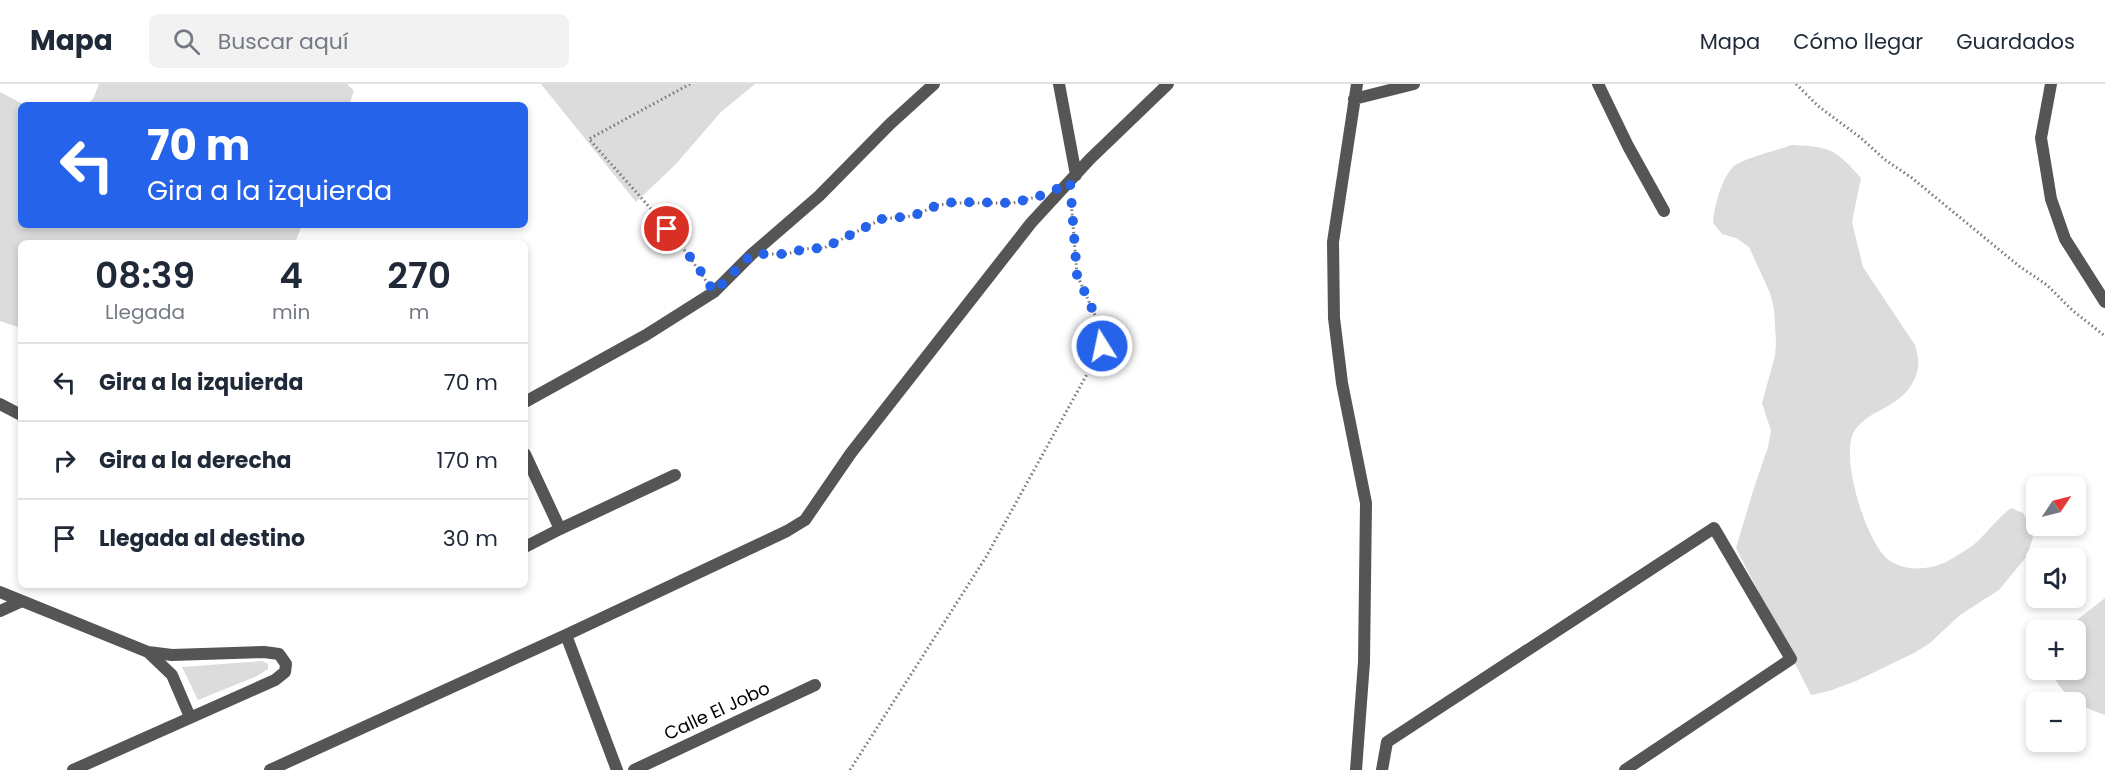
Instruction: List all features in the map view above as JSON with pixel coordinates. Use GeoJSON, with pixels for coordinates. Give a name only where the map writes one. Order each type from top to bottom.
{"type":"FeatureCollection","features":[{"type":"Feature","properties":{"kind":"street"},"geometry":{"type":"LineString","coordinates":[[528,400],[646,335],[714,292],[752,254],[819,196],[890,124],[934,84]]}},
{"type":"Feature","properties":{"kind":"street"},"geometry":{"type":"LineString","coordinates":[[1059,84],[1073,179]]}},
{"type":"Feature","properties":{"kind":"street"},"geometry":{"type":"LineString","coordinates":[[270,770],[566,635],[787,531],[805,520],[851,453],[1031,223],[1090,159],[1168,84]]}},
{"type":"Feature","properties":{"kind":"street"},"geometry":{"type":"LineString","coordinates":[[1356,770],[1364,662],[1366,503],[1342,383],[1336,339],[1334,242],[1357,84]]}},
{"type":"Feature","properties":{"kind":"street"},"geometry":{"type":"LineString","coordinates":[[1354,99],[1414,84]]}},
{"type":"Feature","properties":{"kind":"street"},"geometry":{"type":"LineString","coordinates":[[1598,84],[1628,146],[1664,211]]}},
{"type":"Feature","properties":{"kind":"street"},"geometry":{"type":"LineString","coordinates":[[2051,84],[2041,138],[2051,199],[2065,239],[2105,302]]}},
{"type":"Feature","properties":{"kind":"street"},"geometry":{"type":"LineString","coordinates":[[0,404],[18,413]]}},
{"type":"Feature","properties":{"kind":"street"},"geometry":{"type":"LineString","coordinates":[[528,460],[560,528]]}},
{"type":"Feature","properties":{"kind":"street"},"geometry":{"type":"LineString","coordinates":[[528,545],[675,474]]}},
{"type":"Feature","properties":{"kind":"street"},"geometry":{"type":"LineString","coordinates":[[1382,770],[1387,742],[1714,528],[1791,659],[1625,770]]}},
{"type":"Feature","properties":{"kind":"street"},"geometry":{"type":"LineString","coordinates":[[0,592],[148,652],[172,655],[264,652],[279,654],[286,664],[285,672],[275,680],[73,770]]}},
{"type":"Feature","properties":{"kind":"street"},"geometry":{"type":"LineString","coordinates":[[0,611],[22,601]]}},
{"type":"Feature","properties":{"kind":"street"},"geometry":{"type":"LineString","coordinates":[[566,635],[617,770]]}},
{"type":"Feature","properties":{"kind":"street"},"geometry":{"type":"LineString","coordinates":[[148,652],[172,675],[189,717]]}},
{"type":"Feature","properties":{"kind":"street","name":"Calle El Jobo"},"geometry":{"type":"LineString","coordinates":[[634,770],[815,685]]}},
{"type":"Feature","properties":{"kind":"path"},"geometry":{"type":"LineString","coordinates":[[690,84],[589,139],[696,264],[714,292]]}},
{"type":"Feature","properties":{"kind":"path"},"geometry":{"type":"LineString","coordinates":[[1796,84],[1818,106],[1862,138],[1884,159],[1912,178],[2019,266],[2047,285],[2072,310],[2105,336]]}},
{"type":"Feature","properties":{"kind":"path"},"geometry":{"type":"LineString","coordinates":[[850,770],[986,557],[1102,346],[1103,333],[1077,275],[1073,179]]}},
{"type":"Feature","properties":{"kind":"path"},"geometry":{"type":"LineString","coordinates":[[752,254],[788,254],[804,249],[824,248],[882,219],[913,216],[938,205],[961,202],[1013,203],[1038,197]]}},
{"type":"Feature","properties":{"kind":"shaded area"},"geometry":{"type":"Polygon","coordinates":[[[99,84],[347,84],[354,91],[350,102],[90,102],[99,84]]]}},
{"type":"Feature","properties":{"kind":"shaded area"},"geometry":{"type":"Polygon","coordinates":[[[541,84],[755,84],[721,112],[676,164],[636,202],[541,84]]]}},
{"type":"Feature","properties":{"kind":"shaded area"},"geometry":{"type":"Polygon","coordinates":[[[0,92],[19,102],[18,228],[301,228],[296,240],[18,240],[18,327],[0,321],[0,92]]]}},
{"type":"Feature","properties":{"kind":"shaded area"},"geometry":{"type":"Polygon","coordinates":[[[1792,145],[1816,147],[1838,155],[1861,178],[1852,222],[1863,267],[1915,345],[1918,363],[1914,380],[1908,390],[1894,402],[1862,422],[1855,430],[1851,442],[1850,458],[1858,499],[1872,538],[1881,552],[1890,561],[1903,567],[1924,568],[1944,563],[1978,541],[2011,508],[2023,513],[2026,518],[2026,536],[2033,537],[2030,548],[2026,548],[2026,557],[1999,590],[1960,615],[1930,643],[1856,681],[1811,695],[1736,548],[1771,431],[1762,403],[1775,356],[1774,309],[1770,293],[1749,247],[1736,238],[1722,234],[1713,223],[1719,193],[1726,177],[1738,163],[1792,145]]]}},
{"type":"Feature","properties":{"kind":"shaded area"},"geometry":{"type":"Polygon","coordinates":[[[2105,598],[2105,715],[2086,708],[2086,692],[2064,692],[2056,680],[2086,680],[2086,620],[2077,620],[2105,598]]]}},
{"type":"Feature","properties":{"kind":"shaded area"},"geometry":{"type":"Polygon","coordinates":[[[262,661],[268,664],[268,669],[257,676],[198,700],[182,667],[262,661]]]}},
{"type":"Feature","properties":{"kind":"route"},"geometry":{"type":"LineString","coordinates":[[667,229],[696,264],[714,292],[752,254],[788,254],[804,249],[824,248],[882,219],[913,216],[938,205],[954,202],[1013,203],[1047,194],[1070,182],[1077,275],[1103,333],[1102,346]]}}]}
